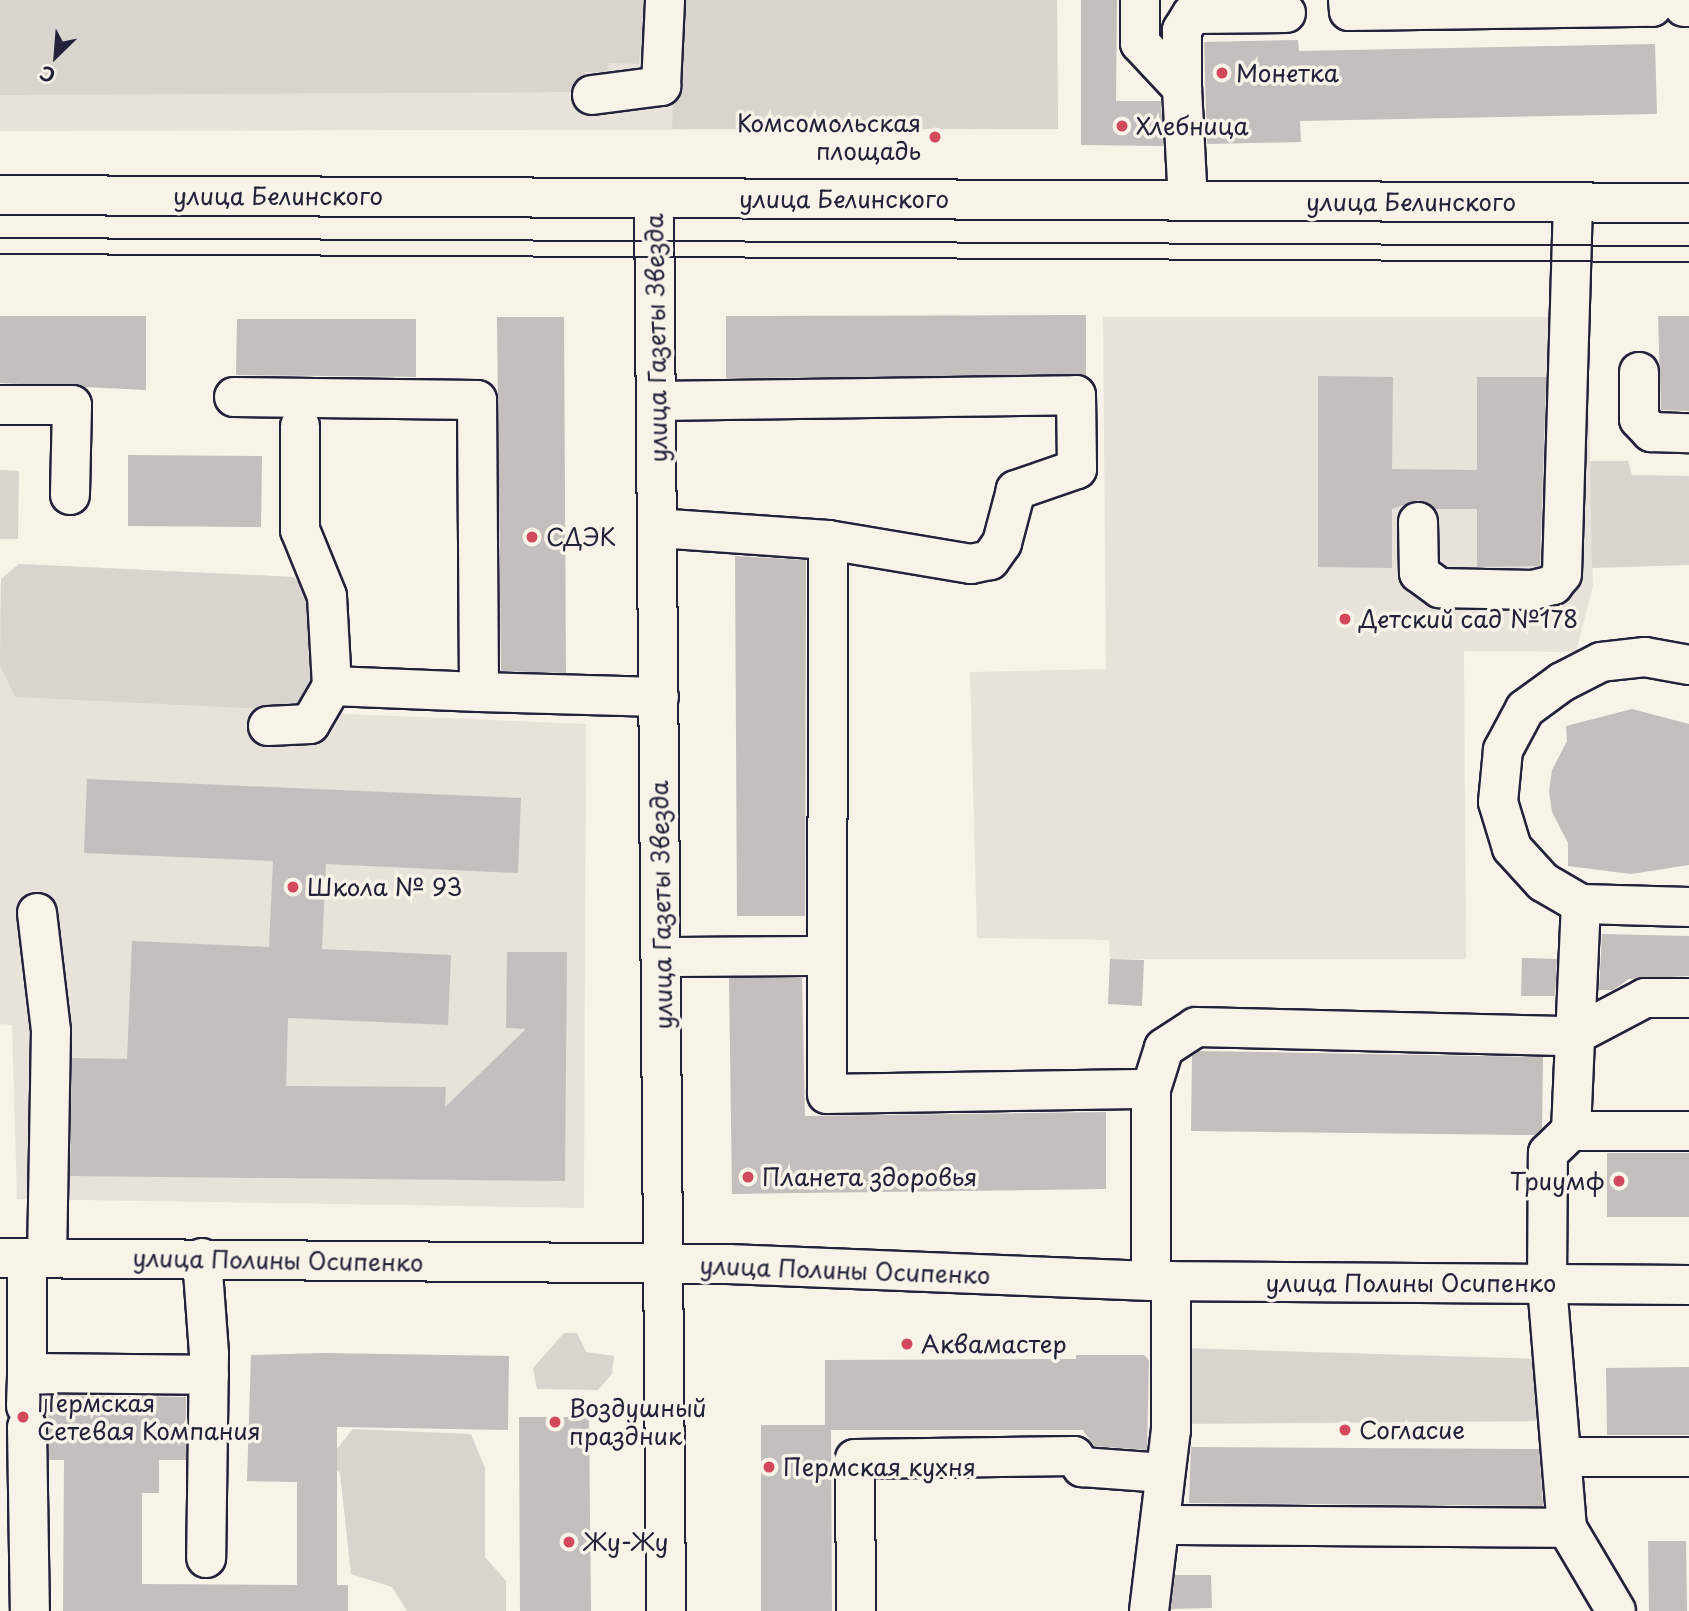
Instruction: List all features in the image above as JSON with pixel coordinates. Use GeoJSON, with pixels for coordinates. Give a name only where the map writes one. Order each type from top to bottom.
{"type":"FeatureCollection","features":[{"type":"Feature","properties":{"kind":"street"},"geometry":{"type":"LineString","coordinates":[[592,95],[661,86],[665,0]]}},
{"type":"Feature","properties":{"kind":"street"},"geometry":{"type":"LineString","coordinates":[[1140,0],[1140,43],[1182,88]]}},
{"type":"Feature","properties":{"kind":"street"},"geometry":{"type":"LineString","coordinates":[[1349,0],[1349,11],[1675,5]]}},
{"type":"Feature","properties":{"kind":"street"},"geometry":{"type":"LineString","coordinates":[[1188,201],[1182,30],[1192,14],[1286,13]]}},
{"type":"Feature","properties":{"kind":"street","name":"улица Белинского"},"geometry":{"type":"LineString","coordinates":[[0,195],[1689,203]]}},
{"type":"Feature","properties":{"kind":"street","name":"улица Газеты Звезда"},"geometry":{"type":"LineString","coordinates":[[654,198],[666,1611]]}},
{"type":"Feature","properties":{"kind":"street"},"geometry":{"type":"LineString","coordinates":[[1418,522],[1419,573],[1440,588],[1533,590],[1553,585],[1562,574],[1573,203]]}},
{"type":"Feature","properties":{"kind":"street"},"geometry":{"type":"LineString","coordinates":[[1639,372],[1639,419],[1651,432],[1689,433]]}},
{"type":"Feature","properties":{"kind":"street"},"geometry":{"type":"LineString","coordinates":[[657,401],[1076,395],[1077,469],[1016,490],[1002,543],[990,560],[971,564],[828,540],[658,528]]}},
{"type":"Feature","properties":{"kind":"street"},"geometry":{"type":"LineString","coordinates":[[234,397],[477,400],[479,692]]}},
{"type":"Feature","properties":{"kind":"street"},"geometry":{"type":"LineString","coordinates":[[0,405],[72,405],[70,495]]}},
{"type":"Feature","properties":{"kind":"street"},"geometry":{"type":"LineString","coordinates":[[268,726],[310,724],[332,686],[327,596],[300,530],[300,426]]}},
{"type":"Feature","properties":{"kind":"street"},"geometry":{"type":"LineString","coordinates":[[828,540],[823,956],[827,1094],[1151,1089]]}},
{"type":"Feature","properties":{"kind":"street"},"geometry":{"type":"LineString","coordinates":[[1689,666],[1645,657],[1601,662],[1525,709],[1503,750],[1498,802],[1512,848],[1543,882],[1581,904],[1689,907]]}},
{"type":"Feature","properties":{"kind":"street"},"geometry":{"type":"LineString","coordinates":[[332,686],[659,697]]}},
{"type":"Feature","properties":{"kind":"street"},"geometry":{"type":"LineString","coordinates":[[1571,1131],[1573,1036],[1581,904]]}},
{"type":"Feature","properties":{"kind":"street"},"geometry":{"type":"LineString","coordinates":[[30,1611],[25,1258],[51,1031],[37,913]]}},
{"type":"Feature","properties":{"kind":"street"},"geometry":{"type":"LineString","coordinates":[[661,957],[823,956]]}},
{"type":"Feature","properties":{"kind":"street"},"geometry":{"type":"LineString","coordinates":[[1149,1611],[1162,1525],[1164,1473],[1171,1430],[1151,1089],[1164,1048],[1196,1027],[1573,1036],[1644,998],[1689,998]]}},
{"type":"Feature","properties":{"kind":"street"},"geometry":{"type":"LineString","coordinates":[[1616,1611],[1567,1528],[1564,1457],[1547,1283],[1548,1153],[1571,1131],[1689,1131]]}},
{"type":"Feature","properties":{"kind":"street","name":"улица Полины Осипенко"},"geometry":{"type":"LineString","coordinates":[[25,1258],[663,1265],[1161,1281],[1689,1285]]}},
{"type":"Feature","properties":{"kind":"street"},"geometry":{"type":"LineString","coordinates":[[202,1258],[209,1375],[206,1559]]}},
{"type":"Feature","properties":{"kind":"street"},"geometry":{"type":"LineString","coordinates":[[27,1402],[209,1375]]}},
{"type":"Feature","properties":{"kind":"street"},"geometry":{"type":"LineString","coordinates":[[856,1611],[855,1459],[1074,1456],[1082,1467],[1164,1473]]}},
{"type":"Feature","properties":{"kind":"street"},"geometry":{"type":"LineString","coordinates":[[1564,1457],[1689,1457]]}},
{"type":"Feature","properties":{"kind":"street"},"geometry":{"type":"LineString","coordinates":[[1162,1525],[1567,1528]]}},
{"type":"Feature","properties":{"kind":"shaded area"},"geometry":{"type":"Polygon","coordinates":[[[0,0],[1057,0],[1058,129],[0,131],[0,0]]]}},
{"type":"Feature","properties":{"kind":"shaded area"},"geometry":{"type":"Polygon","coordinates":[[[0,0],[652,0],[650,44],[641,43],[639,64],[609,63],[607,73],[585,72],[583,92],[0,95],[0,0]]]}},
{"type":"Feature","properties":{"kind":"shaded area"},"geometry":{"type":"Polygon","coordinates":[[[677,0],[1057,0],[1058,129],[672,129],[677,0]]]}},
{"type":"Feature","properties":{"kind":"shaded area","name":"Детский сад №178"},"geometry":{"type":"Polygon","coordinates":[[[1103,317],[1587,317],[1593,586],[1576,652],[1464,651],[1466,959],[1110,959],[1109,940],[977,938],[970,672],[1106,669],[1103,317]]]}},
{"type":"Feature","properties":{"kind":"shaded area"},"geometry":{"type":"Polygon","coordinates":[[[1590,461],[1628,461],[1632,475],[1689,476],[1689,565],[1592,568],[1590,461]]]}},
{"type":"Feature","properties":{"kind":"shaded area"},"geometry":{"type":"Polygon","coordinates":[[[0,470],[19,471],[18,539],[0,539],[0,470]]]}},
{"type":"Feature","properties":{"kind":"shaded area","name":"Школа № 93"},"geometry":{"type":"Polygon","coordinates":[[[19,564],[294,577],[300,705],[346,714],[586,724],[584,1208],[17,1199],[12,1025],[0,1024],[0,620],[1,579],[19,564]]]}},
{"type":"Feature","properties":{"kind":"shaded area"},"geometry":{"type":"Polygon","coordinates":[[[19,564],[294,577],[312,596],[311,688],[300,705],[285,710],[15,697],[0,665],[1,579],[19,564]]]}},
{"type":"Feature","properties":{"kind":"shaded area"},"geometry":{"type":"Polygon","coordinates":[[[564,1333],[577,1333],[586,1352],[614,1356],[612,1374],[598,1390],[537,1389],[533,1368],[564,1333]]]}},
{"type":"Feature","properties":{"kind":"shaded area"},"geometry":{"type":"Polygon","coordinates":[[[1182,1348],[1541,1359],[1544,1421],[1179,1424],[1182,1348]]]}},
{"type":"Feature","properties":{"kind":"shaded area"},"geometry":{"type":"Polygon","coordinates":[[[353,1429],[471,1434],[485,1468],[485,1557],[506,1581],[506,1611],[407,1611],[392,1587],[351,1574],[340,1473],[327,1461],[353,1429]]]}},
{"type":"Feature","properties":{"kind":"building"},"geometry":{"type":"Polygon","coordinates":[[[1081,0],[1117,0],[1116,101],[1161,101],[1163,146],[1081,145],[1081,0]]]}},
{"type":"Feature","properties":{"kind":"building"},"geometry":{"type":"Polygon","coordinates":[[[1298,40],[1299,51],[1655,44],[1657,114],[1300,121],[1301,142],[1207,144],[1204,42],[1298,40]]]}},
{"type":"Feature","properties":{"kind":"building"},"geometry":{"type":"Polygon","coordinates":[[[1086,315],[1086,376],[726,378],[726,316],[1086,315]]]}},
{"type":"Feature","properties":{"kind":"building"},"geometry":{"type":"Polygon","coordinates":[[[0,316],[146,316],[146,390],[0,383],[0,316]]]}},
{"type":"Feature","properties":{"kind":"building"},"geometry":{"type":"Polygon","coordinates":[[[1658,316],[1689,316],[1689,411],[1661,410],[1658,316]]]}},
{"type":"Feature","properties":{"kind":"building"},"geometry":{"type":"Polygon","coordinates":[[[497,317],[564,317],[566,673],[501,671],[497,317]]]}},
{"type":"Feature","properties":{"kind":"building"},"geometry":{"type":"Polygon","coordinates":[[[237,319],[416,319],[416,377],[236,375],[237,319]]]}},
{"type":"Feature","properties":{"kind":"building"},"geometry":{"type":"Polygon","coordinates":[[[1318,376],[1393,377],[1392,469],[1477,470],[1477,377],[1546,377],[1540,566],[1477,567],[1477,509],[1435,509],[1418,500],[1392,509],[1392,568],[1318,567],[1318,376]]]}},
{"type":"Feature","properties":{"kind":"building"},"geometry":{"type":"Polygon","coordinates":[[[128,455],[262,456],[261,527],[128,526],[128,455]]]}},
{"type":"Feature","properties":{"kind":"building"},"geometry":{"type":"Polygon","coordinates":[[[735,556],[806,560],[805,916],[737,916],[735,556]]]}},
{"type":"Feature","properties":{"kind":"building"},"geometry":{"type":"Polygon","coordinates":[[[1632,709],[1689,724],[1689,865],[1631,874],[1568,866],[1568,843],[1552,812],[1549,791],[1552,770],[1567,741],[1566,726],[1632,709]]]}},
{"type":"Feature","properties":{"kind":"building"},"geometry":{"type":"Polygon","coordinates":[[[87,779],[521,798],[518,873],[326,864],[322,949],[451,955],[448,1025],[288,1018],[286,1086],[446,1087],[445,1107],[526,1029],[506,1028],[507,952],[567,952],[565,1181],[70,1176],[72,1058],[127,1059],[132,941],[269,947],[273,861],[84,853],[87,779]]]}},
{"type":"Feature","properties":{"kind":"building"},"geometry":{"type":"Polygon","coordinates":[[[1602,934],[1689,936],[1689,976],[1629,979],[1613,990],[1599,990],[1602,934]]]}},
{"type":"Feature","properties":{"kind":"building"},"geometry":{"type":"Polygon","coordinates":[[[1522,958],[1557,959],[1555,996],[1521,996],[1522,958]]]}},
{"type":"Feature","properties":{"kind":"building"},"geometry":{"type":"Polygon","coordinates":[[[1110,959],[1144,960],[1142,1006],[1108,1004],[1110,959]]]}},
{"type":"Feature","properties":{"kind":"building"},"geometry":{"type":"Polygon","coordinates":[[[729,978],[802,978],[805,1116],[1106,1112],[1106,1189],[732,1194],[729,978]]]}},
{"type":"Feature","properties":{"kind":"building"},"geometry":{"type":"Polygon","coordinates":[[[1199,1051],[1543,1057],[1542,1128],[1535,1135],[1191,1131],[1192,1056],[1199,1051]]]}},
{"type":"Feature","properties":{"kind":"building"},"geometry":{"type":"Polygon","coordinates":[[[1607,1153],[1689,1153],[1689,1217],[1607,1217],[1607,1153]]]}},
{"type":"Feature","properties":{"kind":"building"},"geometry":{"type":"Polygon","coordinates":[[[323,1353],[509,1356],[508,1430],[337,1427],[337,1585],[348,1585],[348,1611],[63,1611],[64,1460],[49,1460],[48,1395],[186,1397],[186,1460],[159,1460],[159,1493],[142,1493],[142,1584],[297,1585],[297,1482],[247,1481],[251,1355],[323,1353]]]}},
{"type":"Feature","properties":{"kind":"building"},"geometry":{"type":"Polygon","coordinates":[[[1076,1355],[1144,1355],[1149,1360],[1147,1450],[1094,1446],[1083,1430],[831,1430],[832,1611],[761,1611],[761,1425],[825,1425],[825,1360],[1076,1359],[1076,1355]]]}},
{"type":"Feature","properties":{"kind":"building"},"geometry":{"type":"Polygon","coordinates":[[[1689,1367],[1689,1435],[1607,1435],[1606,1368],[1689,1367]]]}},
{"type":"Feature","properties":{"kind":"building"},"geometry":{"type":"Polygon","coordinates":[[[519,1417],[589,1417],[591,1611],[520,1611],[519,1417]]]}},
{"type":"Feature","properties":{"kind":"building"},"geometry":{"type":"Polygon","coordinates":[[[1191,1447],[1539,1449],[1543,1506],[1189,1503],[1191,1447]]]}},
{"type":"Feature","properties":{"kind":"building"},"geometry":{"type":"Polygon","coordinates":[[[1648,1541],[1686,1541],[1687,1611],[1649,1611],[1648,1541]]]}},
{"type":"Feature","properties":{"kind":"building"},"geometry":{"type":"Polygon","coordinates":[[[1175,1575],[1211,1575],[1212,1608],[1171,1609],[1175,1575]]]}},
{"type":"Feature","properties":{"kind":"tram line"},"geometry":{"type":"LineString","coordinates":[[0,238],[1689,246]]}},
{"type":"Feature","properties":{"kind":"tram line"},"geometry":{"type":"LineString","coordinates":[[0,254],[1689,262]]}},
{"type":"Feature","properties":{"kind":"place","name":"Монетка"},"geometry":{"type":"Point","coordinates":[1222,73]}},
{"type":"Feature","properties":{"kind":"place","name":"Хлебница"},"geometry":{"type":"Point","coordinates":[1122,126]}},
{"type":"Feature","properties":{"kind":"place","name":"Комсомольская площадь"},"geometry":{"type":"Point","coordinates":[935,137]}},
{"type":"Feature","properties":{"kind":"place","name":"СДЭК"},"geometry":{"type":"Point","coordinates":[532,537]}},
{"type":"Feature","properties":{"kind":"place","name":"Детский сад №178"},"geometry":{"type":"Point","coordinates":[1345,619]}},
{"type":"Feature","properties":{"kind":"place","name":"Школа № 93"},"geometry":{"type":"Point","coordinates":[293,887]}},
{"type":"Feature","properties":{"kind":"place","name":"Планета здоровья"},"geometry":{"type":"Point","coordinates":[748,1177]}},
{"type":"Feature","properties":{"kind":"place","name":"Триумф"},"geometry":{"type":"Point","coordinates":[1619,1181]}},
{"type":"Feature","properties":{"kind":"place","name":"Аквамастер"},"geometry":{"type":"Point","coordinates":[907,1344]}},
{"type":"Feature","properties":{"kind":"place","name":"Пермская Сетевая Компания"},"geometry":{"type":"Point","coordinates":[23,1417]}},
{"type":"Feature","properties":{"kind":"place","name":"Воздушный праздник"},"geometry":{"type":"Point","coordinates":[555,1422]}},
{"type":"Feature","properties":{"kind":"place","name":"Согласие"},"geometry":{"type":"Point","coordinates":[1345,1430]}},
{"type":"Feature","properties":{"kind":"place","name":"Пермская кухня"},"geometry":{"type":"Point","coordinates":[769,1467]}},
{"type":"Feature","properties":{"kind":"place","name":"Жу-Жу"},"geometry":{"type":"Point","coordinates":[569,1542]}}]}
